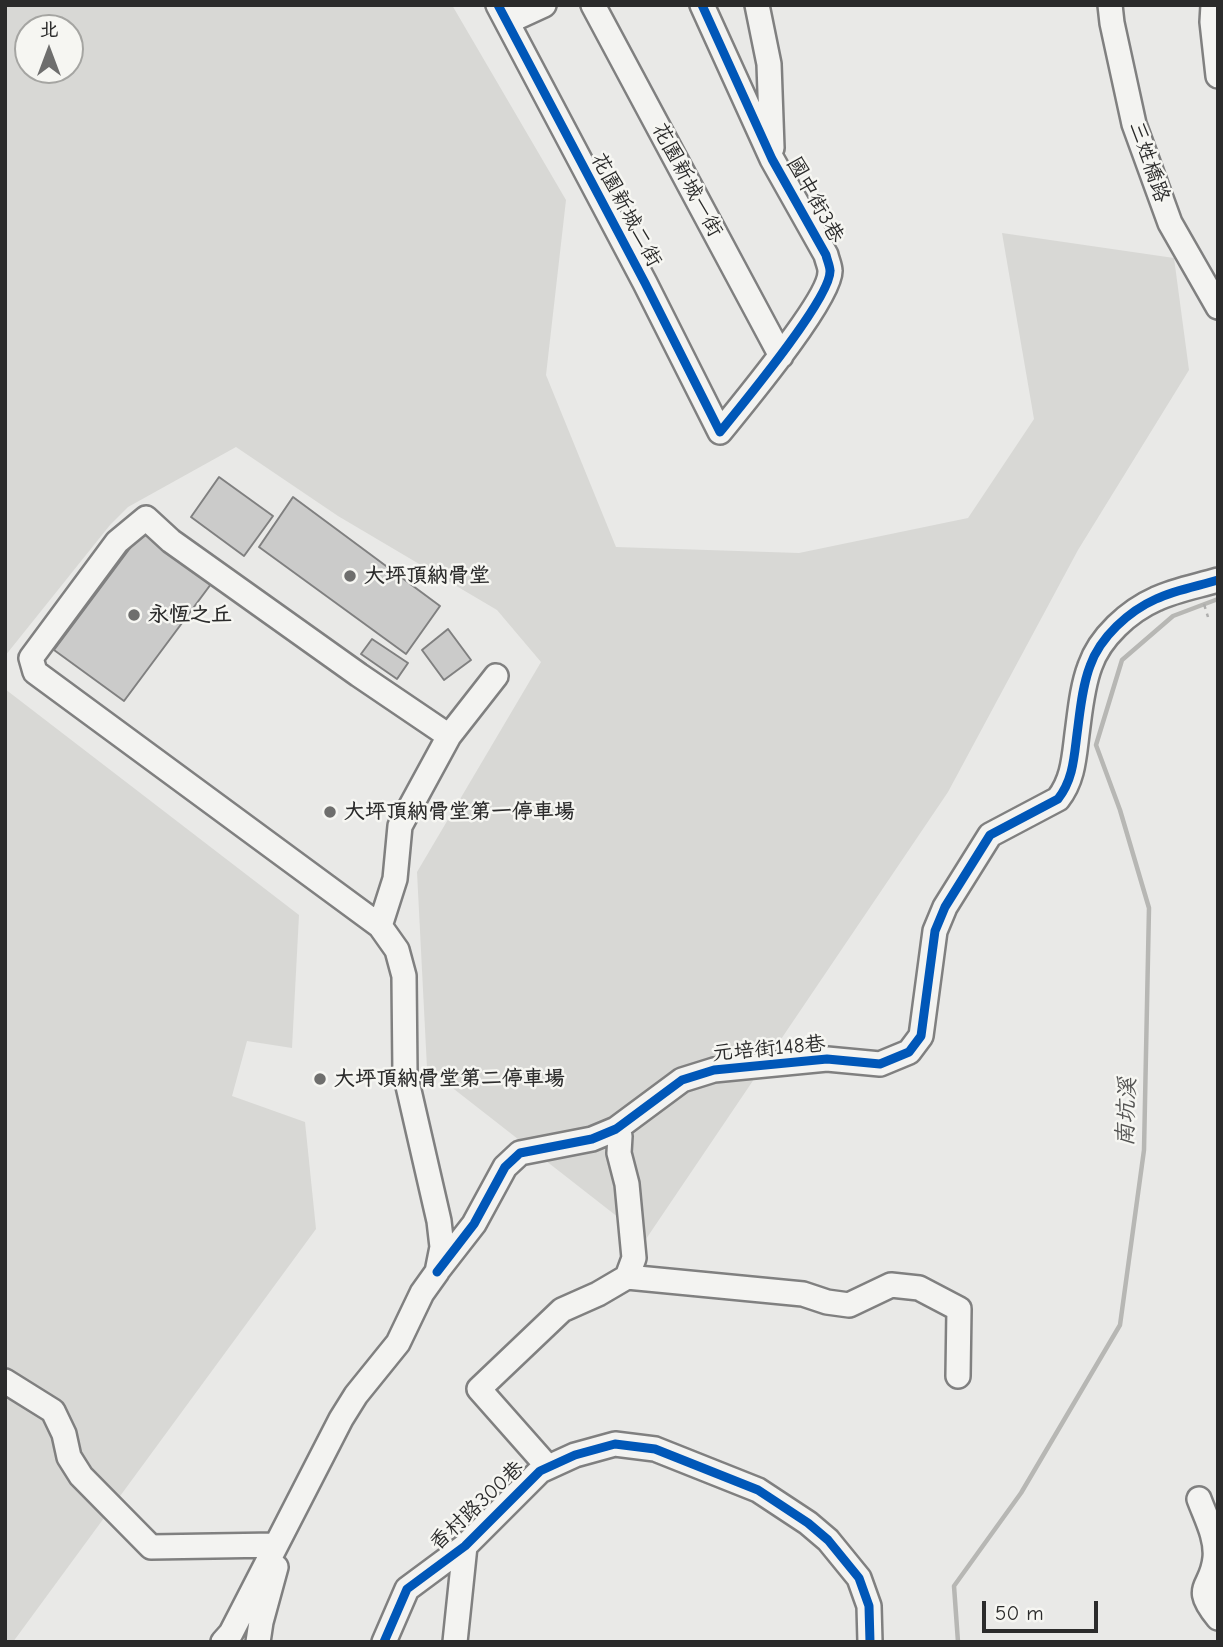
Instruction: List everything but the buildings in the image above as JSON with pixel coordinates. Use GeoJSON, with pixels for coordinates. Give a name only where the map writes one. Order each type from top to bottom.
{"type":"FeatureCollection","features":[{"type":"Feature","properties":{"kind":"street"},"geometry":{"type":"LineString","coordinates":[[503,13],[544,5]]}},
{"type":"Feature","properties":{"kind":"street","name":"花園新城一街"},"geometry":{"type":"LineString","coordinates":[[593,5],[781,356]]}},
{"type":"Feature","properties":{"kind":"street","name":"國中街3巷"},"geometry":{"type":"LineString","coordinates":[[702,5],[772,159],[826,255],[831,271],[826,288],[781,356],[720,432]]}},
{"type":"Feature","properties":{"kind":"street"},"geometry":{"type":"LineString","coordinates":[[757,5],[769,64],[772,159]]}},
{"type":"Feature","properties":{"kind":"street","name":"三姓橋路"},"geometry":{"type":"LineString","coordinates":[[1110,5],[1134,124],[1170,223],[1218,307]]}},
{"type":"Feature","properties":{"kind":"street"},"geometry":{"type":"LineString","coordinates":[[1213,5],[1212,22],[1218,76]]}},
{"type":"Feature","properties":{"kind":"street","name":"花園新城二街"},"geometry":{"type":"LineString","coordinates":[[503,13],[639,271],[720,432]]}},
{"type":"Feature","properties":{"kind":"street"},"geometry":{"type":"LineString","coordinates":[[223,1642],[231,1633],[346,1411],[398,1343],[422,1293],[437,1272],[442,1247],[405,1073],[404,976],[397,950],[380,926],[35,672],[32,658],[117,542],[146,518],[171,541],[449,736]]}},
{"type":"Feature","properties":{"kind":"street","name":"元培街148巷"},"geometry":{"type":"LineString","coordinates":[[437,1272],[474,1224],[505,1167],[520,1153],[592,1139],[617,1129],[682,1080],[715,1070],[827,1059],[880,1064],[909,1052],[921,1035],[935,931],[945,907],[990,835],[1058,799],[1065,790],[1073,771],[1090,664],[1124,618],[1156,599],[1209,587]]}},
{"type":"Feature","properties":{"kind":"street"},"geometry":{"type":"LineString","coordinates":[[380,926],[396,879],[400,826],[449,736],[496,676]]}},
{"type":"Feature","properties":{"kind":"street"},"geometry":{"type":"LineString","coordinates":[[617,1129],[620,1136],[619,1153],[627,1184],[635,1258],[627,1277]]}},
{"type":"Feature","properties":{"kind":"street"},"geometry":{"type":"LineString","coordinates":[[435,1205],[474,1224]]}},
{"type":"Feature","properties":{"kind":"street"},"geometry":{"type":"LineString","coordinates":[[548,1468],[479,1389],[562,1310],[627,1277],[803,1294],[827,1302],[849,1305],[891,1284],[919,1288],[959,1309],[958,1376]]}},
{"type":"Feature","properties":{"kind":"street"},"geometry":{"type":"LineString","coordinates":[[5,1381],[53,1411],[64,1434],[69,1457],[81,1476],[150,1547],[276,1545]]}},
{"type":"Feature","properties":{"kind":"street","name":"香村路300巷"},"geometry":{"type":"LineString","coordinates":[[384,1642],[407,1589],[465,1546],[540,1471],[575,1455],[615,1444],[655,1449],[758,1490],[828,1540],[859,1578],[869,1606],[870,1642]]}},
{"type":"Feature","properties":{"kind":"street"},"geometry":{"type":"LineString","coordinates":[[1199,1499],[1214,1537],[1215,1559],[1204,1591],[1205,1602],[1218,1618]]}},
{"type":"Feature","properties":{"kind":"street"},"geometry":{"type":"LineString","coordinates":[[258,1642],[276,1567],[276,1545]]}},
{"type":"Feature","properties":{"kind":"street"},"geometry":{"type":"LineString","coordinates":[[455,1642],[465,1546]]}},
{"type":"Feature","properties":{"kind":"path"},"geometry":{"type":"LineString","coordinates":[[1208,617],[1209,587]]}},
{"type":"Feature","properties":{"kind":"shaded area"},"geometry":{"type":"Polygon","coordinates":[[[5,5],[452,5],[566,200],[546,375],[616,547],[799,553],[968,518],[1034,419],[1002,233],[1174,258],[1189,370],[1078,550],[948,792],[646,1239],[427,1068],[417,872],[541,662],[497,610],[338,516],[236,447],[128,507],[110,525],[5,656],[5,5]]]}},
{"type":"Feature","properties":{"kind":"shaded area"},"geometry":{"type":"Polygon","coordinates":[[[5,689],[299,915],[292,1048],[247,1041],[232,1096],[305,1122],[316,1229],[13,1642],[5,1642],[5,689]]]}},
{"type":"Feature","properties":{"kind":"waterway","name":"南坑溪"},"geometry":{"type":"LineString","coordinates":[[958,1642],[954,1586],[1021,1493],[1120,1325],[1144,1150],[1149,908],[1120,810],[1096,745],[1122,660],[1173,616],[1218,599]]}},
{"type":"Feature","properties":{"kind":"cycle path"},"geometry":{"type":"LineString","coordinates":[[498,5],[645,283],[720,432],[801,327],[826,285],[830,271],[826,255],[772,159],[702,5]]}},
{"type":"Feature","properties":{"kind":"cycle path"},"geometry":{"type":"LineString","coordinates":[[437,1272],[474,1224],[505,1167],[520,1153],[592,1139],[616,1129],[682,1080],[714,1070],[827,1059],[880,1064],[909,1052],[921,1036],[935,931],[945,907],[990,835],[1058,799],[1063,792],[1072,768],[1085,682],[1101,645],[1117,626],[1146,604],[1171,593],[1218,580]]}},
{"type":"Feature","properties":{"kind":"cycle path"},"geometry":{"type":"LineString","coordinates":[[384,1642],[407,1589],[465,1546],[540,1471],[575,1455],[615,1444],[655,1449],[758,1490],[808,1523],[828,1540],[859,1578],[869,1606],[870,1642]]}},
{"type":"Feature","properties":{"kind":"place","name":"大坪頂納骨堂"},"geometry":{"type":"Point","coordinates":[350,576]}},
{"type":"Feature","properties":{"kind":"place","name":"永恆之丘"},"geometry":{"type":"Point","coordinates":[134,615]}},
{"type":"Feature","properties":{"kind":"place","name":"大坪頂納骨堂第一停車場"},"geometry":{"type":"Point","coordinates":[330,812]}},
{"type":"Feature","properties":{"kind":"place","name":"大坪頂納骨堂第二停車場"},"geometry":{"type":"Point","coordinates":[320,1079]}}]}
